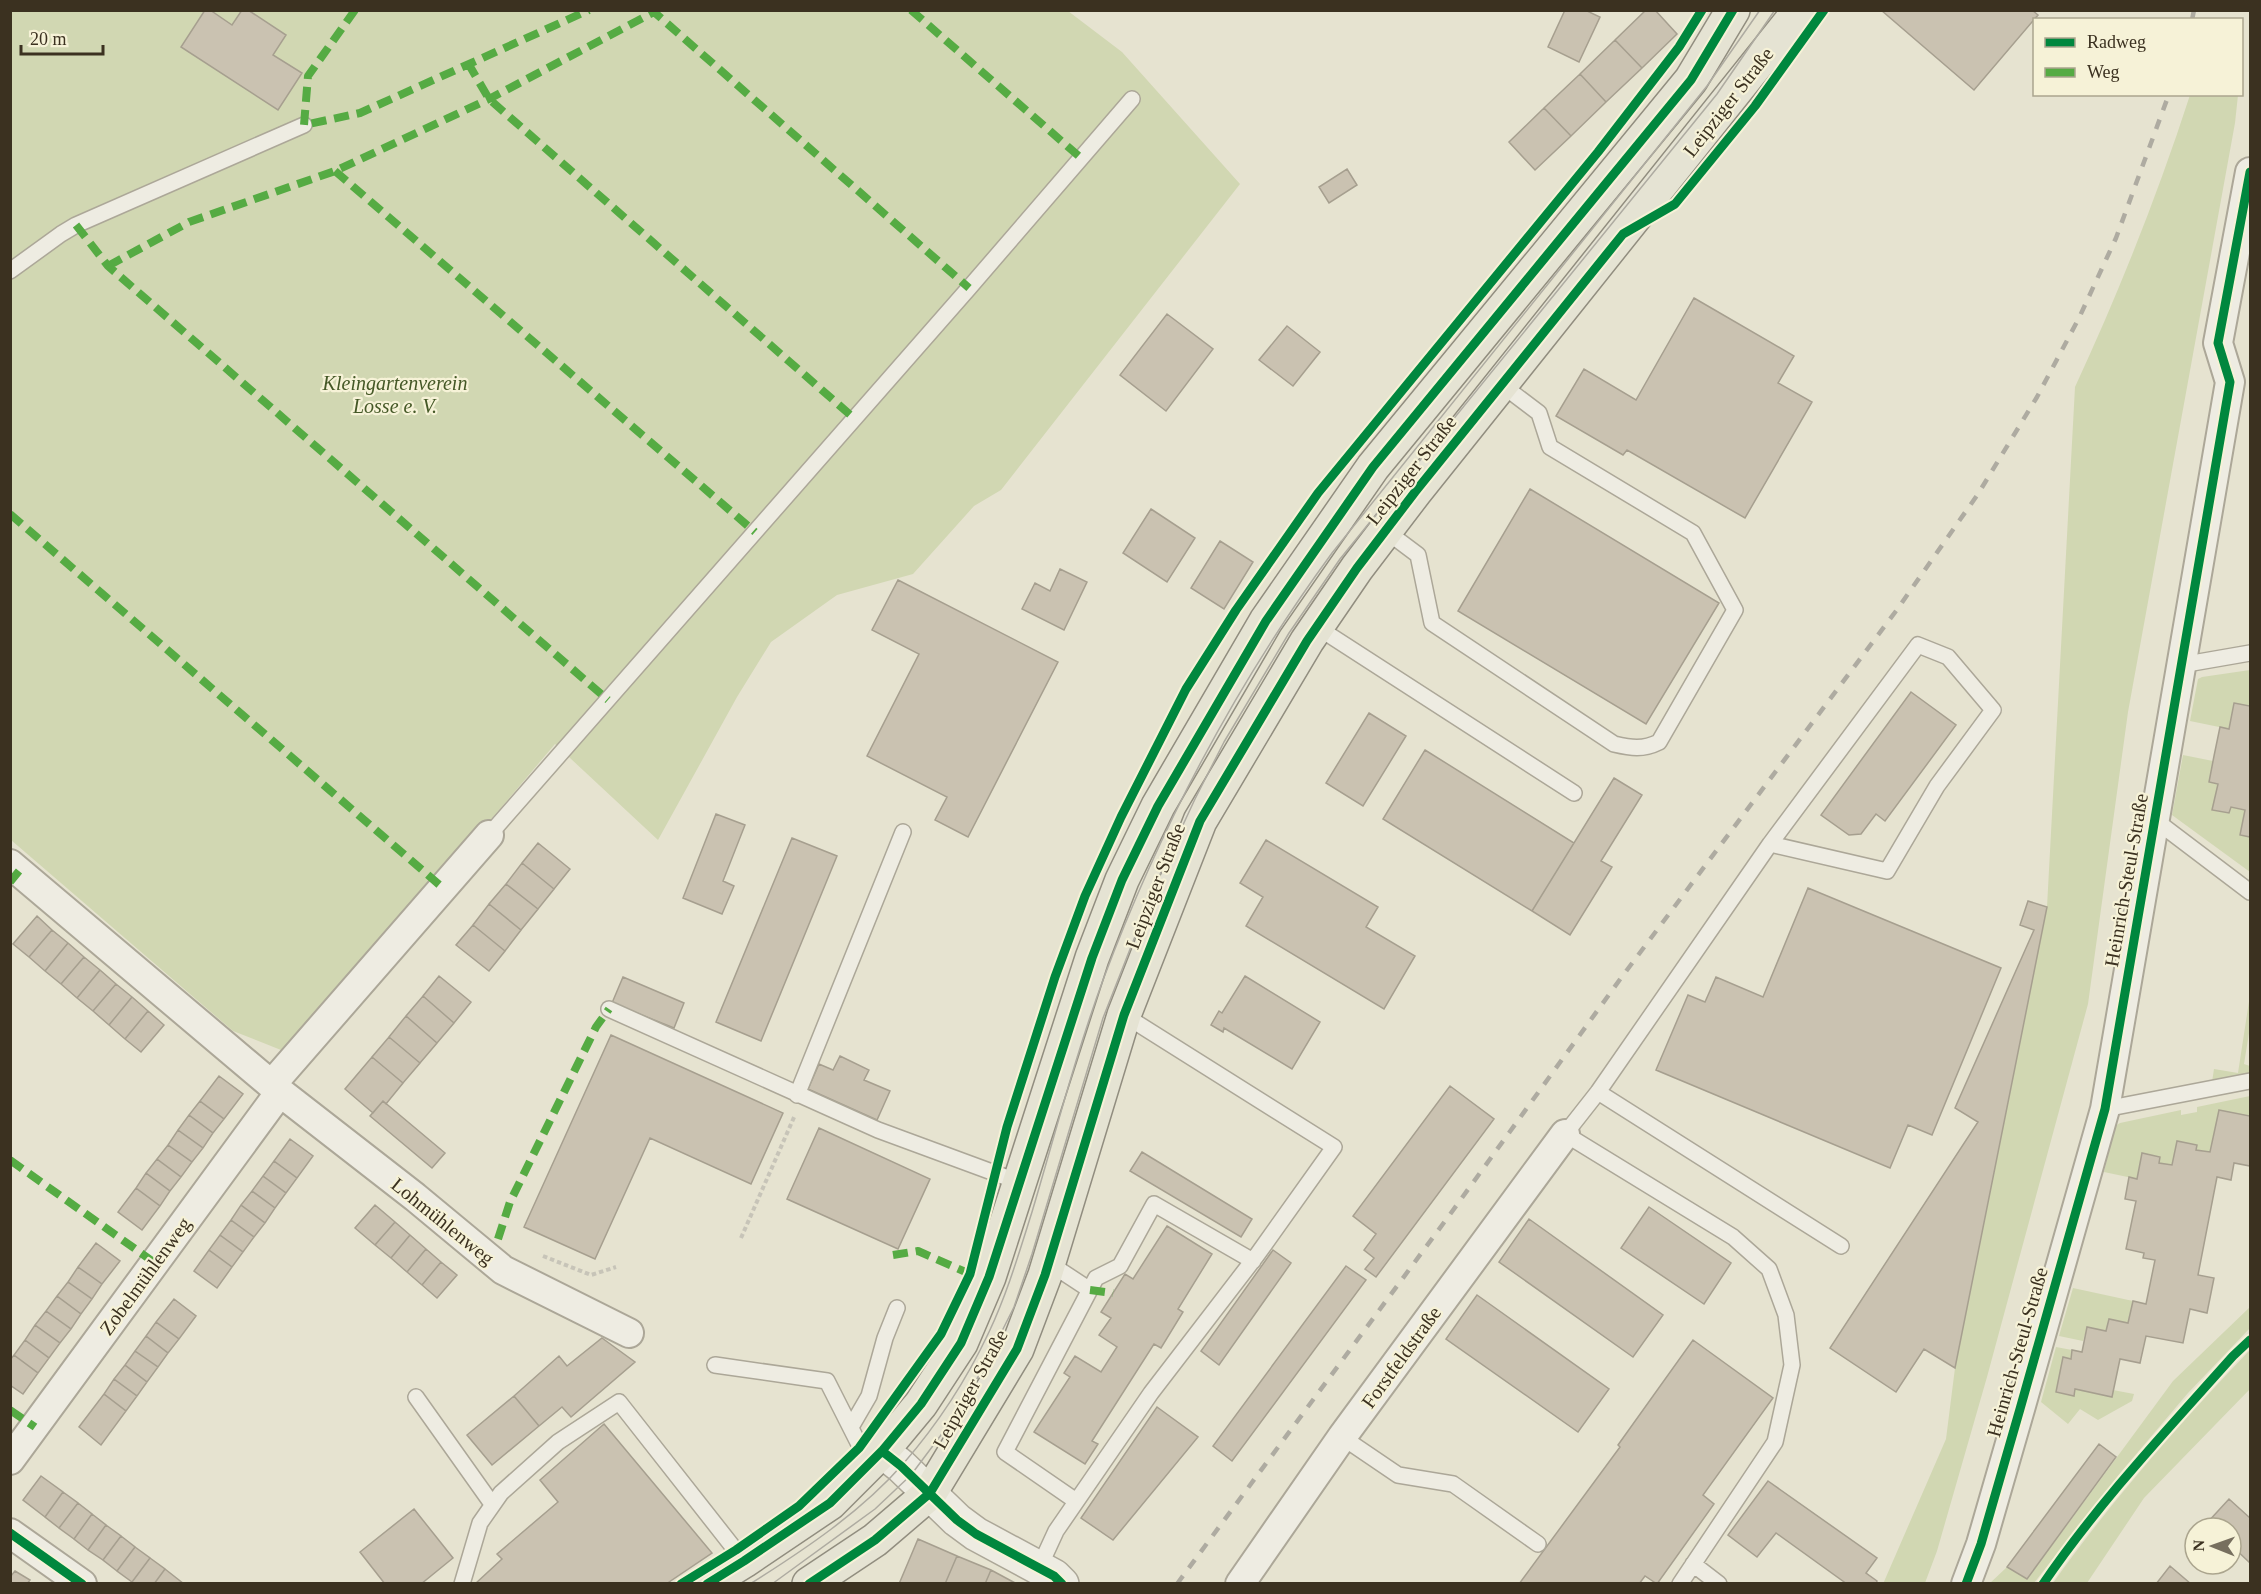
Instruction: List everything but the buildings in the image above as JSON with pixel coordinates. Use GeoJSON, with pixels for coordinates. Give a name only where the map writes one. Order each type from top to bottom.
{"type":"FeatureCollection","features":[{"type":"Feature","properties":{"kind":"main road","name":"Leipziger Straße"},"geometry":{"type":"LineString","coordinates":[[707,1584],[830,1503],[875,1457],[921,1404],[962,1342],[989,1277],[1092,958],[1122,880],[1158,806],[1266,621],[1373,467],[1691,80],[1733,10]]}},
{"type":"Feature","properties":{"kind":"main road","name":"Leipziger Straße"},"geometry":{"type":"LineString","coordinates":[[809,1584],[875,1540],[930,1493],[1017,1349],[1049,1263],[1124,1015],[1200,821],[1317,627],[1357,568],[1800,10]]}},
{"type":"Feature","properties":{"kind":"street","name":"Heinrich-Steul-Straße"},"geometry":{"type":"LineString","coordinates":[[1966,1584],[1981,1544],[2105,1109],[2181,665],[2240,384],[2218,343],[2250,172]]}},
{"type":"Feature","properties":{"kind":"street"},"geometry":{"type":"LineString","coordinates":[[276,1088],[489,835]]}},
{"type":"Feature","properties":{"kind":"street","name":"Lohmühlenweg"},"geometry":{"type":"LineString","coordinates":[[10,864],[276,1088],[416,1197],[502,1270],[630,1333]]}},
{"type":"Feature","properties":{"kind":"street","name":"Zobelmühlenweg"},"geometry":{"type":"LineString","coordinates":[[10,1460],[276,1088]]}},
{"type":"Feature","properties":{"kind":"street","name":"Forstfeldstraße"},"geometry":{"type":"LineString","coordinates":[[1240,1584],[1342,1437],[1565,1134]]}},
{"type":"Feature","properties":{"kind":"street"},"geometry":{"type":"LineString","coordinates":[[875,1457],[930,1493],[957,1520],[976,1534],[1050,1576]]}},
{"type":"Feature","properties":{"kind":"street"},"geometry":{"type":"LineString","coordinates":[[10,1533],[82,1584]]}},
{"type":"Feature","properties":{"kind":"lane"},"geometry":{"type":"LineString","coordinates":[[489,835],[954,306],[1132,99]]}},
{"type":"Feature","properties":{"kind":"lane"},"geometry":{"type":"LineString","coordinates":[[10,271],[76,225],[304,125]]}},
{"type":"Feature","properties":{"kind":"lane"},"geometry":{"type":"LineString","coordinates":[[1386,531],[1418,555],[1432,623],[1614,744],[1630,748],[1646,748],[1659,742],[1736,610],[1693,533],[1550,447],[1539,413],[1502,385]]}},
{"type":"Feature","properties":{"kind":"lane"},"geometry":{"type":"LineString","coordinates":[[1317,627],[1574,793]]}},
{"type":"Feature","properties":{"kind":"lane"},"geometry":{"type":"LineString","coordinates":[[1680,1584],[1775,1442],[1792,1365],[1786,1315],[1769,1269],[1733,1237],[1565,1134],[1598,1092],[1770,844],[1918,645],[1948,657],[1993,710],[1937,786],[1887,871],[1770,844]]}},
{"type":"Feature","properties":{"kind":"lane"},"geometry":{"type":"LineString","coordinates":[[2181,665],[2250,653]]}},
{"type":"Feature","properties":{"kind":"lane"},"geometry":{"type":"LineString","coordinates":[[2155,820],[2250,892]]}},
{"type":"Feature","properties":{"kind":"lane"},"geometry":{"type":"LineString","coordinates":[[800,1096],[903,832]]}},
{"type":"Feature","properties":{"kind":"lane"},"geometry":{"type":"LineString","coordinates":[[609,1009],[878,1130],[1019,1182]]}},
{"type":"Feature","properties":{"kind":"lane"},"geometry":{"type":"LineString","coordinates":[[1050,1576],[1056,1531],[1151,1393],[1253,1261],[1334,1147],[1124,1015]]}},
{"type":"Feature","properties":{"kind":"lane"},"geometry":{"type":"LineString","coordinates":[[2105,1109],[2250,1081]]}},
{"type":"Feature","properties":{"kind":"lane"},"geometry":{"type":"LineString","coordinates":[[1598,1092],[1841,1246]]}},
{"type":"Feature","properties":{"kind":"lane"},"geometry":{"type":"LineString","coordinates":[[1076,1501],[1005,1452],[1096,1278],[1120,1266],[1154,1204],[1253,1261]]}},
{"type":"Feature","properties":{"kind":"lane"},"geometry":{"type":"LineString","coordinates":[[1049,1263],[1090,1290]]}},
{"type":"Feature","properties":{"kind":"lane"},"geometry":{"type":"LineString","coordinates":[[851,1428],[869,1396],[885,1338],[897,1308]]}},
{"type":"Feature","properties":{"kind":"lane"},"geometry":{"type":"LineString","coordinates":[[715,1365],[827,1381],[851,1428],[875,1457]]}},
{"type":"Feature","properties":{"kind":"lane"},"geometry":{"type":"LineString","coordinates":[[416,1397],[492,1504]]}},
{"type":"Feature","properties":{"kind":"lane"},"geometry":{"type":"LineString","coordinates":[[462,1584],[480,1523],[501,1493],[558,1442],[619,1402],[744,1561]]}},
{"type":"Feature","properties":{"kind":"lane"},"geometry":{"type":"LineString","coordinates":[[1342,1437],[1398,1475],[1453,1484],[1538,1544]]}},
{"type":"Feature","properties":{"kind":"lane"},"geometry":{"type":"LineString","coordinates":[[1693,1563],[1719,1584]]}},
{"type":"Feature","properties":{"kind":"path"},"geometry":{"type":"LineString","coordinates":[[741,1238],[800,1096]]}},
{"type":"Feature","properties":{"kind":"path"},"geometry":{"type":"LineString","coordinates":[[539,1255],[591,1275],[616,1267]]}},
{"type":"Feature","properties":{"kind":"green space","name":"Kleingartenverein Losse e. V."},"geometry":{"type":"Polygon","coordinates":[[[11,11],[1068,11],[1122,52],[1240,184],[1001,490],[974,506],[913,574],[837,595],[771,642],[737,697],[658,840],[555,744],[500,809],[281,1050],[233,1031],[11,840],[11,11]]]}},
{"type":"Feature","properties":{"kind":"green space"},"geometry":{"type":"Polygon","coordinates":[[[2190,96],[2238,96],[2235,123],[2128,712],[2088,1004],[1987,1377],[1937,1551],[1925,1583],[1883,1584],[1946,1439],[1955,1368],[2047,907],[2075,387],[2107,315],[2165,169],[2190,96]]]}},
{"type":"Feature","properties":{"kind":"green space"},"geometry":{"type":"Polygon","coordinates":[[[2250,670],[2250,714],[2234,703],[2229,729],[2190,721],[2198,679],[2250,670]]]}},
{"type":"Feature","properties":{"kind":"green space"},"geometry":{"type":"Polygon","coordinates":[[[2183,755],[2213,761],[2209,782],[2218,784],[2212,810],[2229,813],[2231,807],[2245,810],[2240,835],[2250,837],[2250,872],[2172,815],[2183,755]]]}},
{"type":"Feature","properties":{"kind":"green space"},"geometry":{"type":"Polygon","coordinates":[[[2250,995],[2250,1027],[2244,1064],[2250,1066],[2250,1074],[2212,1082],[2214,1069],[2238,1073],[2250,995]]]}},
{"type":"Feature","properties":{"kind":"green space"},"geometry":{"type":"Polygon","coordinates":[[[2250,1096],[2250,1116],[2219,1110],[2210,1152],[2196,1150],[2196,1145],[2178,1141],[2172,1165],[2159,1163],[2160,1157],[2143,1154],[2137,1179],[2104,1172],[2115,1126],[2120,1123],[2181,1110],[2181,1115],[2197,1112],[2197,1107],[2250,1096]]]}},
{"type":"Feature","properties":{"kind":"green space"},"geometry":{"type":"Polygon","coordinates":[[[2073,1288],[2133,1301],[2128,1323],[2109,1319],[2106,1331],[2087,1327],[2083,1341],[2059,1336],[2073,1288]]]}},
{"type":"Feature","properties":{"kind":"green space"},"geometry":{"type":"Polygon","coordinates":[[[2250,1307],[2250,1328],[2188,1393],[2121,1472],[2034,1583],[1989,1584],[2007,1567],[2028,1578],[2173,1381],[2250,1307]]]}},
{"type":"Feature","properties":{"kind":"green space"},"geometry":{"type":"Polygon","coordinates":[[[2056,1347],[2072,1350],[2071,1359],[2063,1358],[2056,1392],[2074,1396],[2075,1389],[2112,1397],[2113,1390],[2134,1394],[2132,1401],[2098,1420],[2080,1409],[2068,1424],[2041,1402],[2056,1347]]]}},
{"type":"Feature","properties":{"kind":"green space"},"geometry":{"type":"Polygon","coordinates":[[[2250,1350],[2250,1389],[2144,1498],[2087,1583],[2053,1583],[2147,1463],[2250,1350]]]}},
{"type":"Feature","properties":{"kind":"tram line"},"geometry":{"type":"LineString","coordinates":[[750,1584],[831,1529],[887,1482],[928,1434],[971,1367],[995,1318],[1012,1273],[1083,1037],[1125,923],[1175,813],[1232,706],[1264,654],[1332,553],[1707,86],[1760,10]]}},
{"type":"Feature","properties":{"kind":"tram line"},"geometry":{"type":"LineString","coordinates":[[772,1584],[875,1509],[911,1475],[947,1427],[983,1369],[1014,1307],[1103,1018],[1156,883],[1224,742],[1289,633],[1340,559],[1717,94],[1775,10]]}},
{"type":"Feature","properties":{"kind":"railway"},"geometry":{"type":"LineString","coordinates":[[2192,18],[2194,10]]}},
{"type":"Feature","properties":{"kind":"railway"},"geometry":{"type":"LineString","coordinates":[[1177,1584],[1621,978],[1896,611],[1978,494],[2037,397],[2079,318],[2116,238],[2168,96]]}},
{"type":"Feature","properties":{"kind":"marked path"},"geometry":{"type":"LineString","coordinates":[[355,10],[308,76],[304,125],[360,113],[589,10]]}},
{"type":"Feature","properties":{"kind":"marked path"},"geometry":{"type":"LineString","coordinates":[[911,10],[1081,158]]}},
{"type":"Feature","properties":{"kind":"marked path"},"geometry":{"type":"LineString","coordinates":[[108,266],[189,222],[335,171],[489,99],[654,12],[969,288]]}},
{"type":"Feature","properties":{"kind":"marked path"},"geometry":{"type":"LineString","coordinates":[[468,63],[489,99],[855,419]]}},
{"type":"Feature","properties":{"kind":"marked path"},"geometry":{"type":"LineString","coordinates":[[335,171],[755,532]]}},
{"type":"Feature","properties":{"kind":"marked path"},"geometry":{"type":"LineString","coordinates":[[76,225],[108,266],[608,700]]}},
{"type":"Feature","properties":{"kind":"marked path"},"geometry":{"type":"LineString","coordinates":[[10,514],[443,888]]}},
{"type":"Feature","properties":{"kind":"marked path"},"geometry":{"type":"LineString","coordinates":[[10,882],[19,871]]}},
{"type":"Feature","properties":{"kind":"marked path"},"geometry":{"type":"LineString","coordinates":[[498,1239],[510,1202],[596,1027],[609,1009]]}},
{"type":"Feature","properties":{"kind":"marked path"},"geometry":{"type":"LineString","coordinates":[[10,1160],[155,1263]]}},
{"type":"Feature","properties":{"kind":"marked path"},"geometry":{"type":"LineString","coordinates":[[893,1255],[918,1251],[970,1274]]}},
{"type":"Feature","properties":{"kind":"marked path"},"geometry":{"type":"LineString","coordinates":[[1090,1290],[1113,1293]]}},
{"type":"Feature","properties":{"kind":"marked path"},"geometry":{"type":"LineString","coordinates":[[10,1410],[35,1427]]}},
{"type":"Feature","properties":{"kind":"cycle path"},"geometry":{"type":"LineString","coordinates":[[681,1584],[736,1550],[799,1506],[859,1448],[941,1334],[970,1274],[1007,1127],[1055,977],[1085,896],[1121,817],[1186,689],[1236,610],[1318,493],[1598,152],[1679,47],[1702,10]]}},
{"type":"Feature","properties":{"kind":"cycle path"},"geometry":{"type":"LineString","coordinates":[[707,1584],[830,1503],[882,1451],[921,1404],[961,1343],[989,1277],[1092,958],[1122,880],[1158,806],[1266,621],[1373,467],[1691,80],[1733,10]]}},
{"type":"Feature","properties":{"kind":"cycle path"},"geometry":{"type":"LineString","coordinates":[[809,1584],[875,1540],[930,1493],[1017,1349],[1045,1275],[1124,1015],[1200,821],[1307,641],[1357,568],[1415,492],[1623,234],[1675,204],[1755,106],[1824,10]]}},
{"type":"Feature","properties":{"kind":"cycle path"},"geometry":{"type":"LineString","coordinates":[[1966,1584],[1981,1544],[2105,1109],[2230,382],[2218,343],[2250,172]]}},
{"type":"Feature","properties":{"kind":"cycle path"},"geometry":{"type":"LineString","coordinates":[[2043,1584],[2087,1524],[2135,1467],[2233,1356],[2250,1340]]}},
{"type":"Feature","properties":{"kind":"cycle path"},"geometry":{"type":"LineString","coordinates":[[882,1451],[901,1466],[957,1520],[976,1534],[1054,1576],[1062,1584]]}},
{"type":"Feature","properties":{"kind":"cycle path"},"geometry":{"type":"LineString","coordinates":[[10,1533],[82,1584]]}}]}
